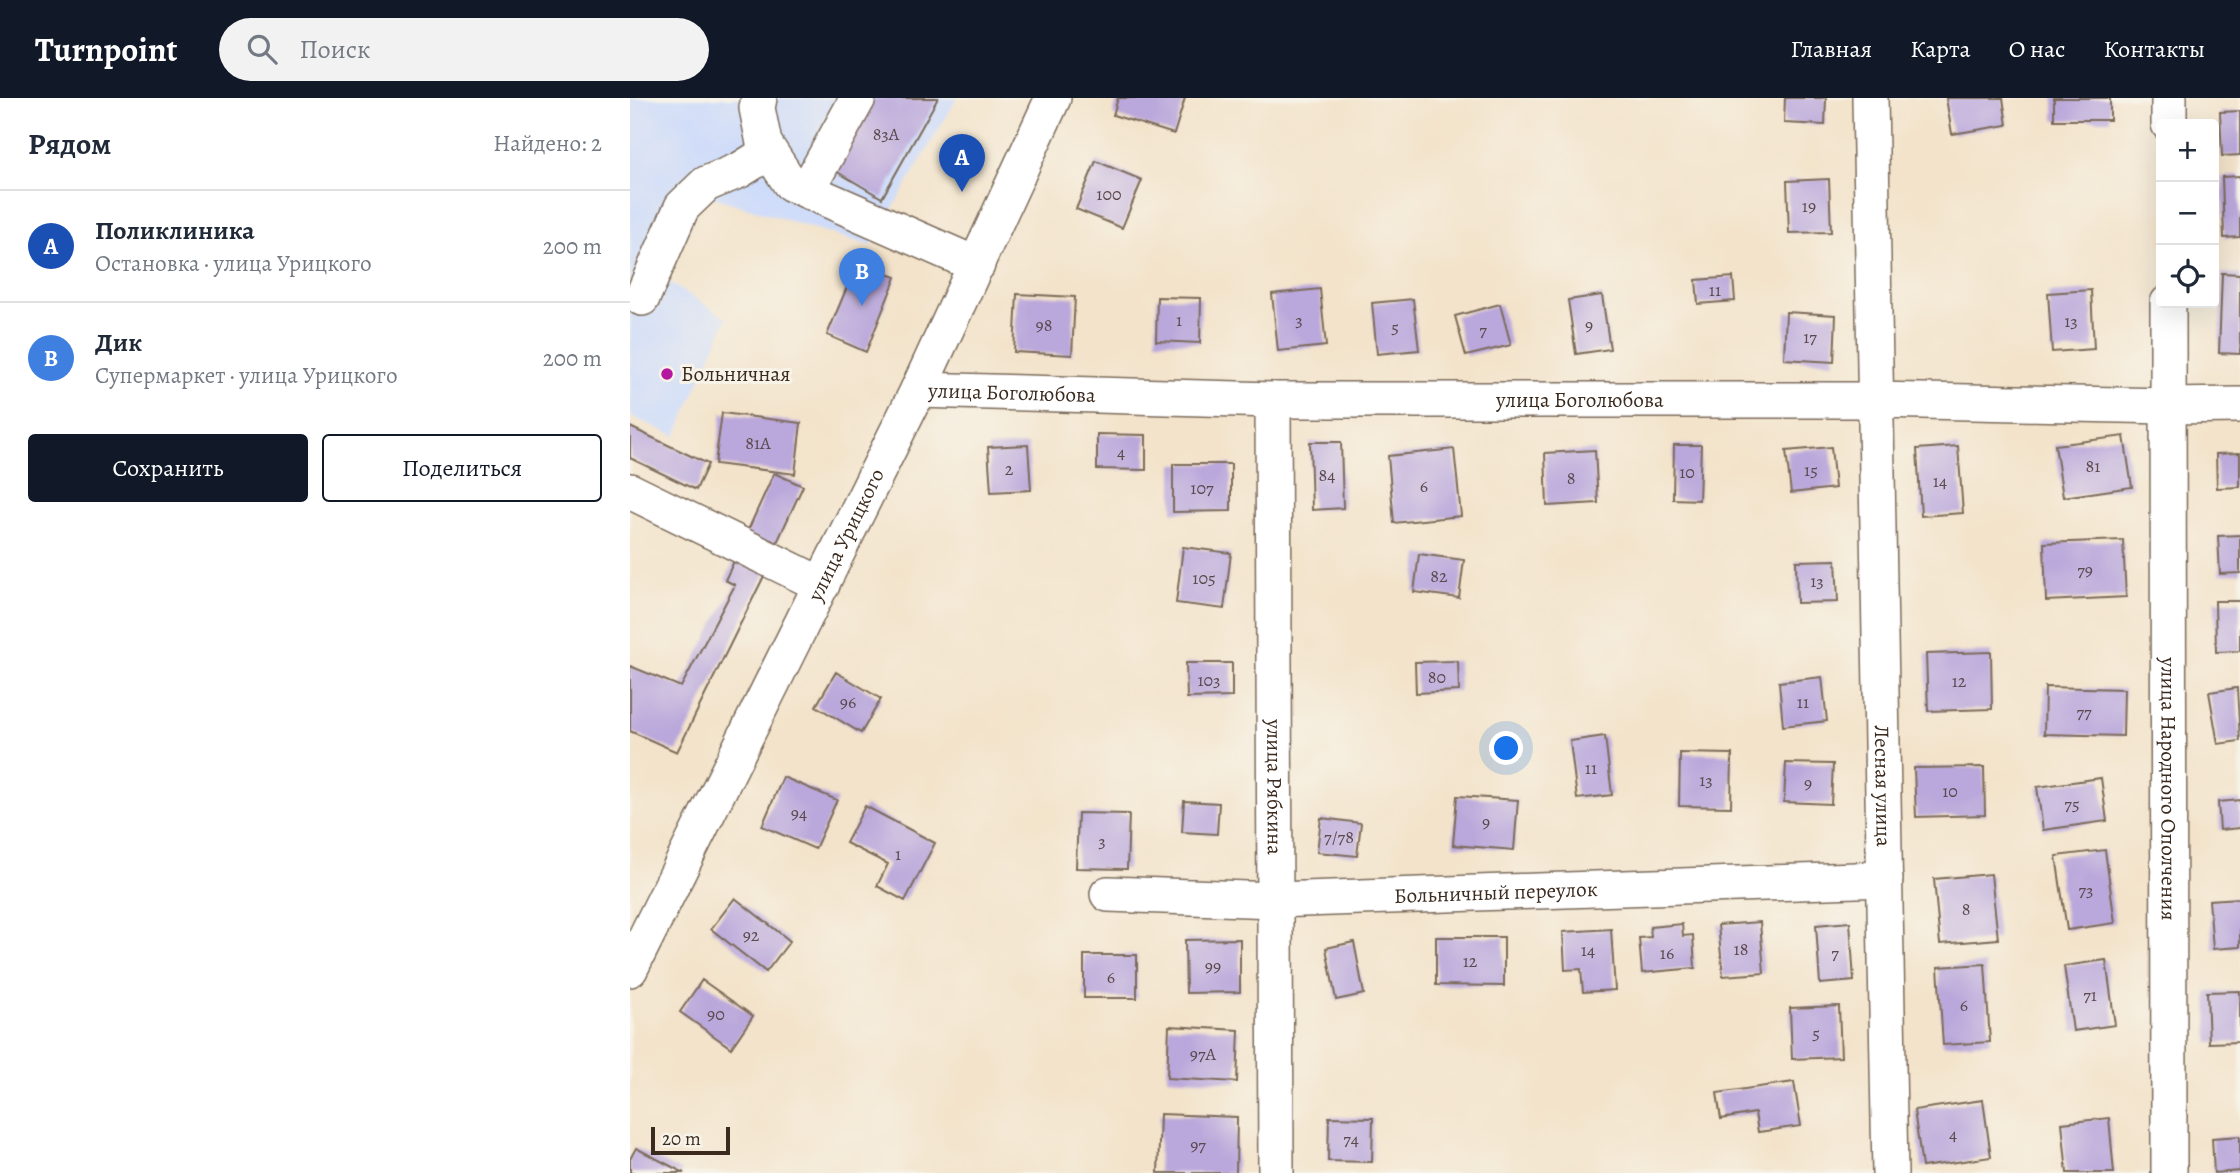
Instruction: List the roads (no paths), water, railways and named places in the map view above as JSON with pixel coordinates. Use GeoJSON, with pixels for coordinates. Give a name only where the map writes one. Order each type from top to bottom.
{"type":"FeatureCollection","features":[{"type":"Feature","properties":{"kind":"street"},"geometry":{"type":"LineString","coordinates":[[759,98],[757,108],[764,142],[790,183],[976,265]]}},
{"type":"Feature","properties":{"kind":"street"},"geometry":{"type":"LineString","coordinates":[[807,190],[858,98]]}},
{"type":"Feature","properties":{"kind":"street","name":"улица Урицкого"},"geometry":{"type":"LineString","coordinates":[[630,969],[918,390],[1054,98]]}},
{"type":"Feature","properties":{"kind":"street","name":"Лесная улица"},"geometry":{"type":"LineString","coordinates":[[1870,98],[1890,1173]]}},
{"type":"Feature","properties":{"kind":"street"},"geometry":{"type":"LineString","coordinates":[[2169,98],[2169,119]]}},
{"type":"Feature","properties":{"kind":"street"},"geometry":{"type":"LineString","coordinates":[[642,298],[682,207],[706,184],[740,170],[769,152]]}},
{"type":"Feature","properties":{"kind":"street","name":"улица Народного Ополчения"},"geometry":{"type":"LineString","coordinates":[[2168,308],[2169,1173]]}},
{"type":"Feature","properties":{"kind":"street","name":"улица Боголюбова"},"geometry":{"type":"LineString","coordinates":[[918,390],[1273,400],[1874,400],[2240,405]]}},
{"type":"Feature","properties":{"kind":"street","name":"улица Рябкина"},"geometry":{"type":"LineString","coordinates":[[1273,400],[1276,1173]]}},
{"type":"Feature","properties":{"kind":"street"},"geometry":{"type":"LineString","coordinates":[[630,491],[822,585]]}},
{"type":"Feature","properties":{"kind":"street","name":"Больничный переулок"},"geometry":{"type":"LineString","coordinates":[[1108,894],[1275,900],[1885,879]]}},
{"type":"Feature","properties":{"kind":"place","name":"Поликлиника"},"geometry":{"type":"Point","coordinates":[962,192]}},
{"type":"Feature","properties":{"kind":"place","name":"Дик"},"geometry":{"type":"Point","coordinates":[862,306]}},
{"type":"Feature","properties":{"kind":"place","name":"Больничная"},"geometry":{"type":"Point","coordinates":[667,374]}}]}
